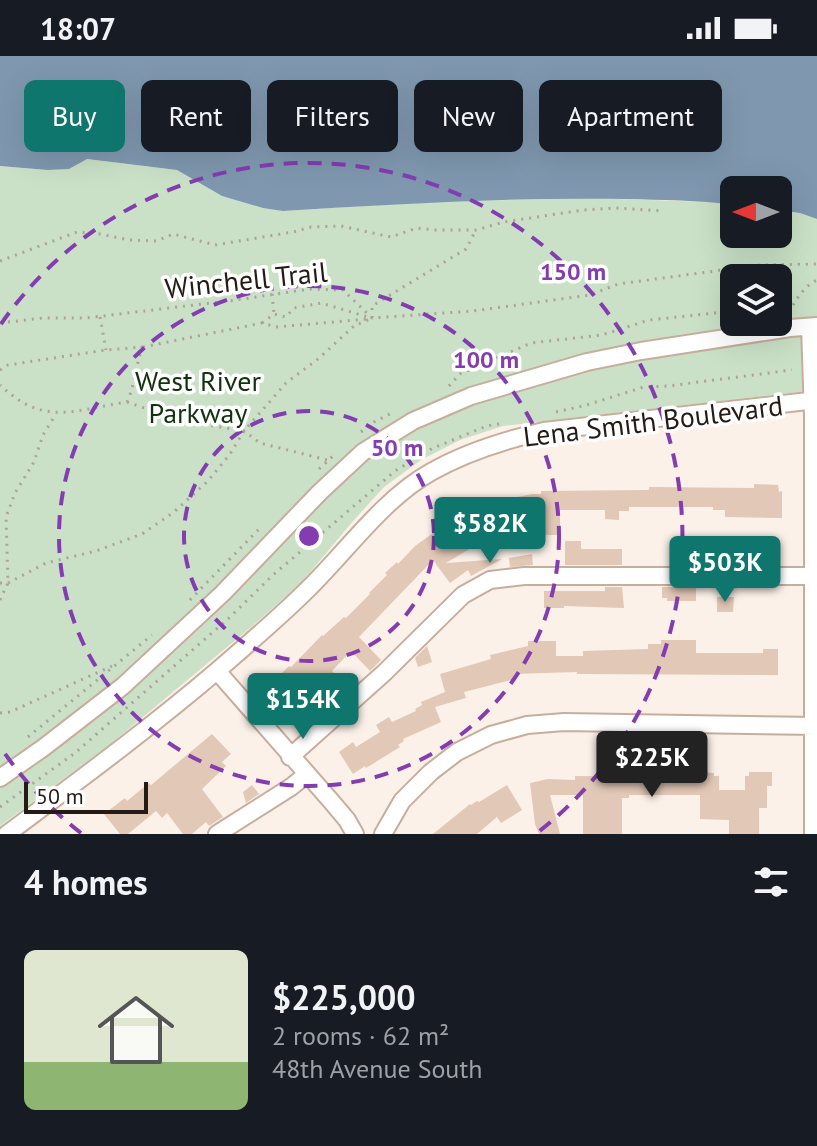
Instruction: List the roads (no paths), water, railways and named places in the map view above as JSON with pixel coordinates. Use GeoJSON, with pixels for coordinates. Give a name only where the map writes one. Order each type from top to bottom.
{"type":"FeatureCollection","features":[{"type":"Feature","properties":{"kind":"street"},"geometry":{"type":"LineString","coordinates":[[2,773],[43,748],[123,686],[223,593],[363,452],[413,421],[471,396],[587,362],[814,326],[813,834]]}},
{"type":"Feature","properties":{"kind":"street","name":"Lena Smith Boulevard"},"geometry":{"type":"LineString","coordinates":[[7,834],[114,754],[217,671],[308,590],[396,498],[429,473],[504,440],[544,431],[814,400]]}},
{"type":"Feature","properties":{"kind":"street"},"geometry":{"type":"LineString","coordinates":[[290,757],[384,673],[463,595],[490,580],[524,576],[813,576]]}},
{"type":"Feature","properties":{"kind":"street"},"geometry":{"type":"LineString","coordinates":[[217,671],[347,820],[355,834]]}},
{"type":"Feature","properties":{"kind":"street"},"geometry":{"type":"LineString","coordinates":[[383,834],[402,801],[457,752],[491,735],[527,725],[564,722],[815,726]]}},
{"type":"Feature","properties":{"kind":"street"},"geometry":{"type":"LineString","coordinates":[[217,834],[306,775]]}},
{"type":"Feature","properties":{"kind":"water"},"geometry":{"type":"Polygon","coordinates":[[[0,56],[817,56],[817,219],[792,212],[792,176],[720,176],[720,203],[539,199],[283,211],[222,196],[177,170],[87,159],[69,169],[0,166],[0,56]]]}},
{"type":"Feature","properties":{"kind":"park label","name":"West River Parkway"},"geometry":{"type":"Point","coordinates":[198,397]}}]}
